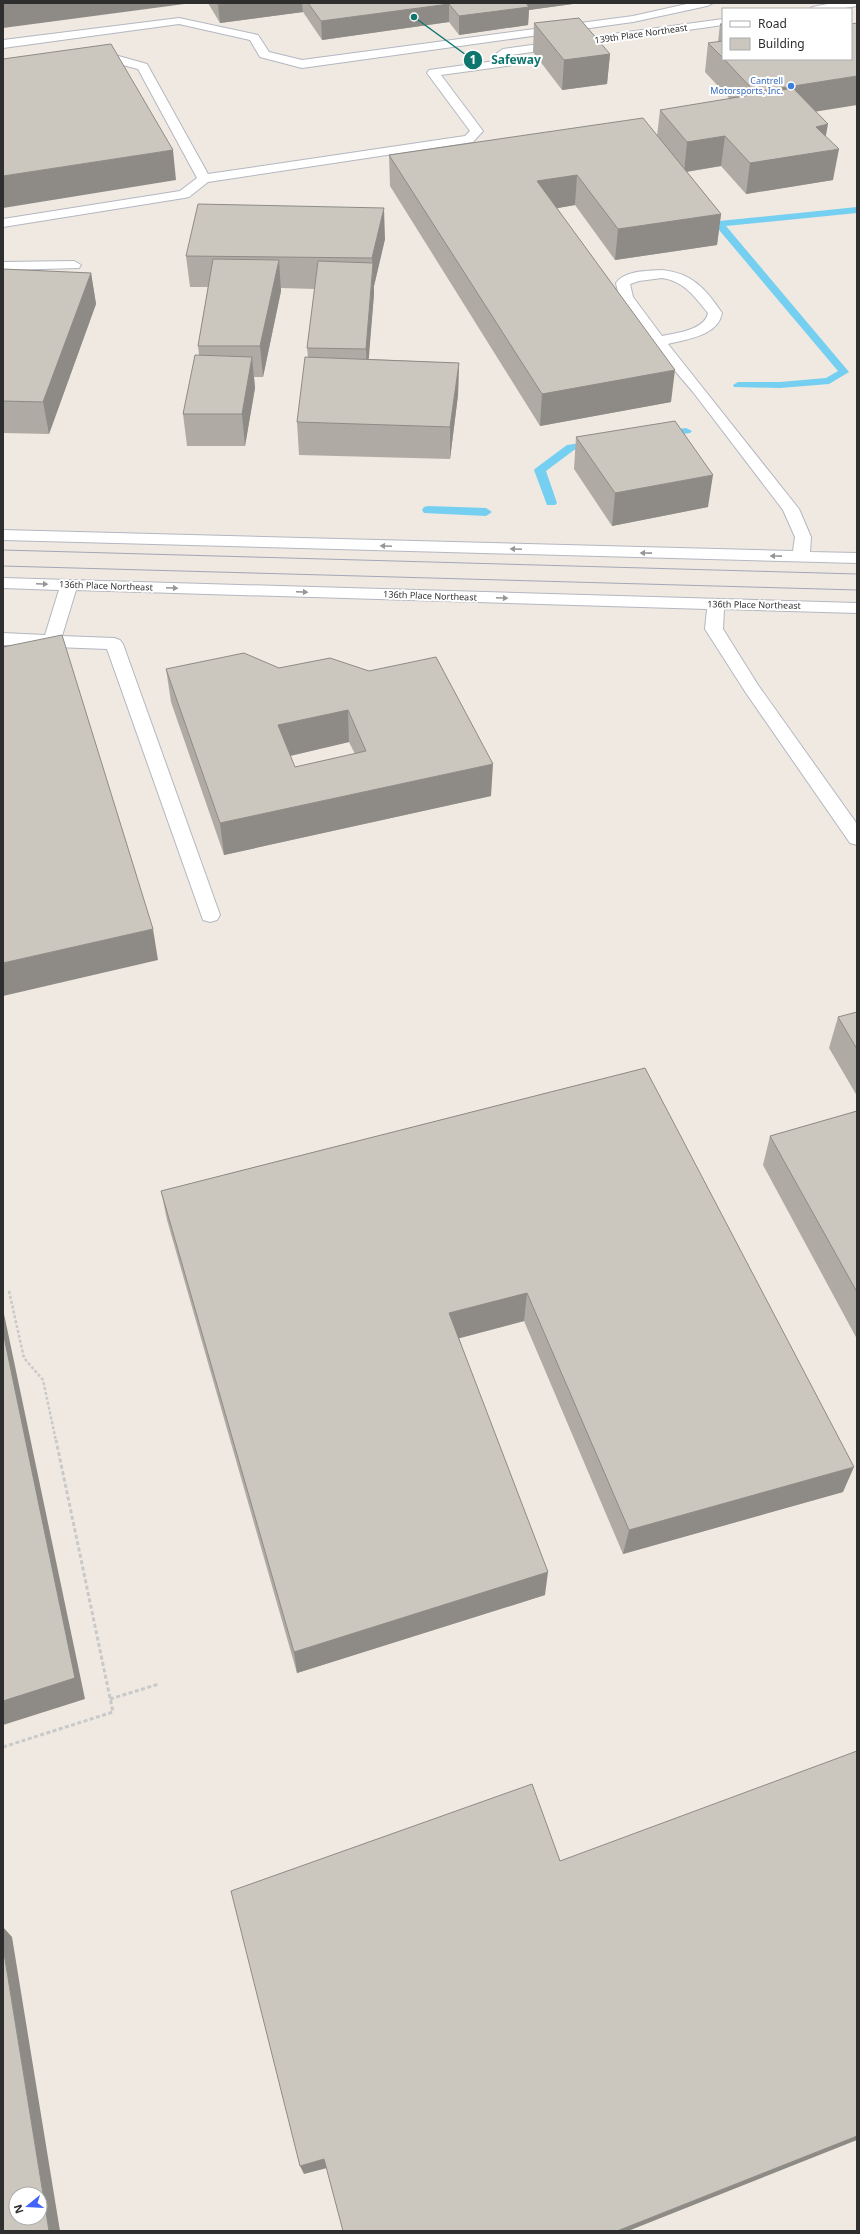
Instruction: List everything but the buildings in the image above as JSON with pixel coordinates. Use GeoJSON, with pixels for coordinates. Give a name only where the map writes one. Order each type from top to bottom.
{"type":"FeatureCollection","features":[{"type":"Feature","properties":{"kind":"street"},"geometry":{"type":"LineString","coordinates":[[3,44],[179,20],[254,37],[264,54],[302,64],[633,19],[707,3]]}},
{"type":"Feature","properties":{"kind":"street"},"geometry":{"type":"LineString","coordinates":[[823,8],[857,3]]}},
{"type":"Feature","properties":{"kind":"street","name":"139th Place Northeast"},"geometry":{"type":"LineString","coordinates":[[204,179],[469,139],[477,131],[433,73],[510,62],[503,53],[722,22]]}},
{"type":"Feature","properties":{"kind":"street"},"geometry":{"type":"LineString","coordinates":[[3,223],[184,194],[204,179],[142,67],[115,59],[78,64]]}},
{"type":"Feature","properties":{"kind":"street"},"geometry":{"type":"LineString","coordinates":[[3,266],[74,265]]}},
{"type":"Feature","properties":{"kind":"street"},"geometry":{"type":"LineString","coordinates":[[658,342],[702,330],[714,319],[715,313],[694,286],[686,279],[673,274],[636,277],[623,283],[626,297],[658,342],[698,389],[791,509],[803,537],[801,557]]}},
{"type":"Feature","properties":{"kind":"street"},"geometry":{"type":"LineString","coordinates":[[3,535],[857,558]]}},
{"type":"Feature","properties":{"kind":"street","name":"136th Place Northeast"},"geometry":{"type":"LineString","coordinates":[[3,583],[857,608]]}},
{"type":"Feature","properties":{"kind":"street"},"geometry":{"type":"LineString","coordinates":[[52,641],[69,585]]}},
{"type":"Feature","properties":{"kind":"street"},"geometry":{"type":"LineString","coordinates":[[716,605],[714,628],[752,689],[857,838]]}},
{"type":"Feature","properties":{"kind":"street"},"geometry":{"type":"LineString","coordinates":[[3,639],[114,644],[210,915]]}},
{"type":"Feature","properties":{"kind":"path"},"geometry":{"type":"LineString","coordinates":[[3,1747],[113,1712],[43,1380],[24,1358],[9,1291]]}},
{"type":"Feature","properties":{"kind":"path"},"geometry":{"type":"LineString","coordinates":[[110,1699],[159,1684]]}},
{"type":"Feature","properties":{"kind":"waterway"},"geometry":{"type":"LineString","coordinates":[[738,385],[780,385],[829,381],[844,372],[719,224],[857,210]]}},
{"type":"Feature","properties":{"kind":"waterway"},"geometry":{"type":"LineString","coordinates":[[660,434],[686,431]]}},
{"type":"Feature","properties":{"kind":"waterway"},"geometry":{"type":"LineString","coordinates":[[551,503],[540,470],[571,447],[596,444]]}},
{"type":"Feature","properties":{"kind":"waterway"},"geometry":{"type":"LineString","coordinates":[[428,510],[486,512]]}},
{"type":"Feature","properties":{"kind":"tram line"},"geometry":{"type":"LineString","coordinates":[[3,550],[857,574]]}},
{"type":"Feature","properties":{"kind":"tram line"},"geometry":{"type":"LineString","coordinates":[[3,566],[857,590]]}},
{"type":"Feature","properties":{"kind":"place","name":"Safeway"},"geometry":{"type":"Point","coordinates":[414,17]}},
{"type":"Feature","properties":{"kind":"place","name":"Cantrell Motorsports, Inc."},"geometry":{"type":"Point","coordinates":[791,86]}}]}
